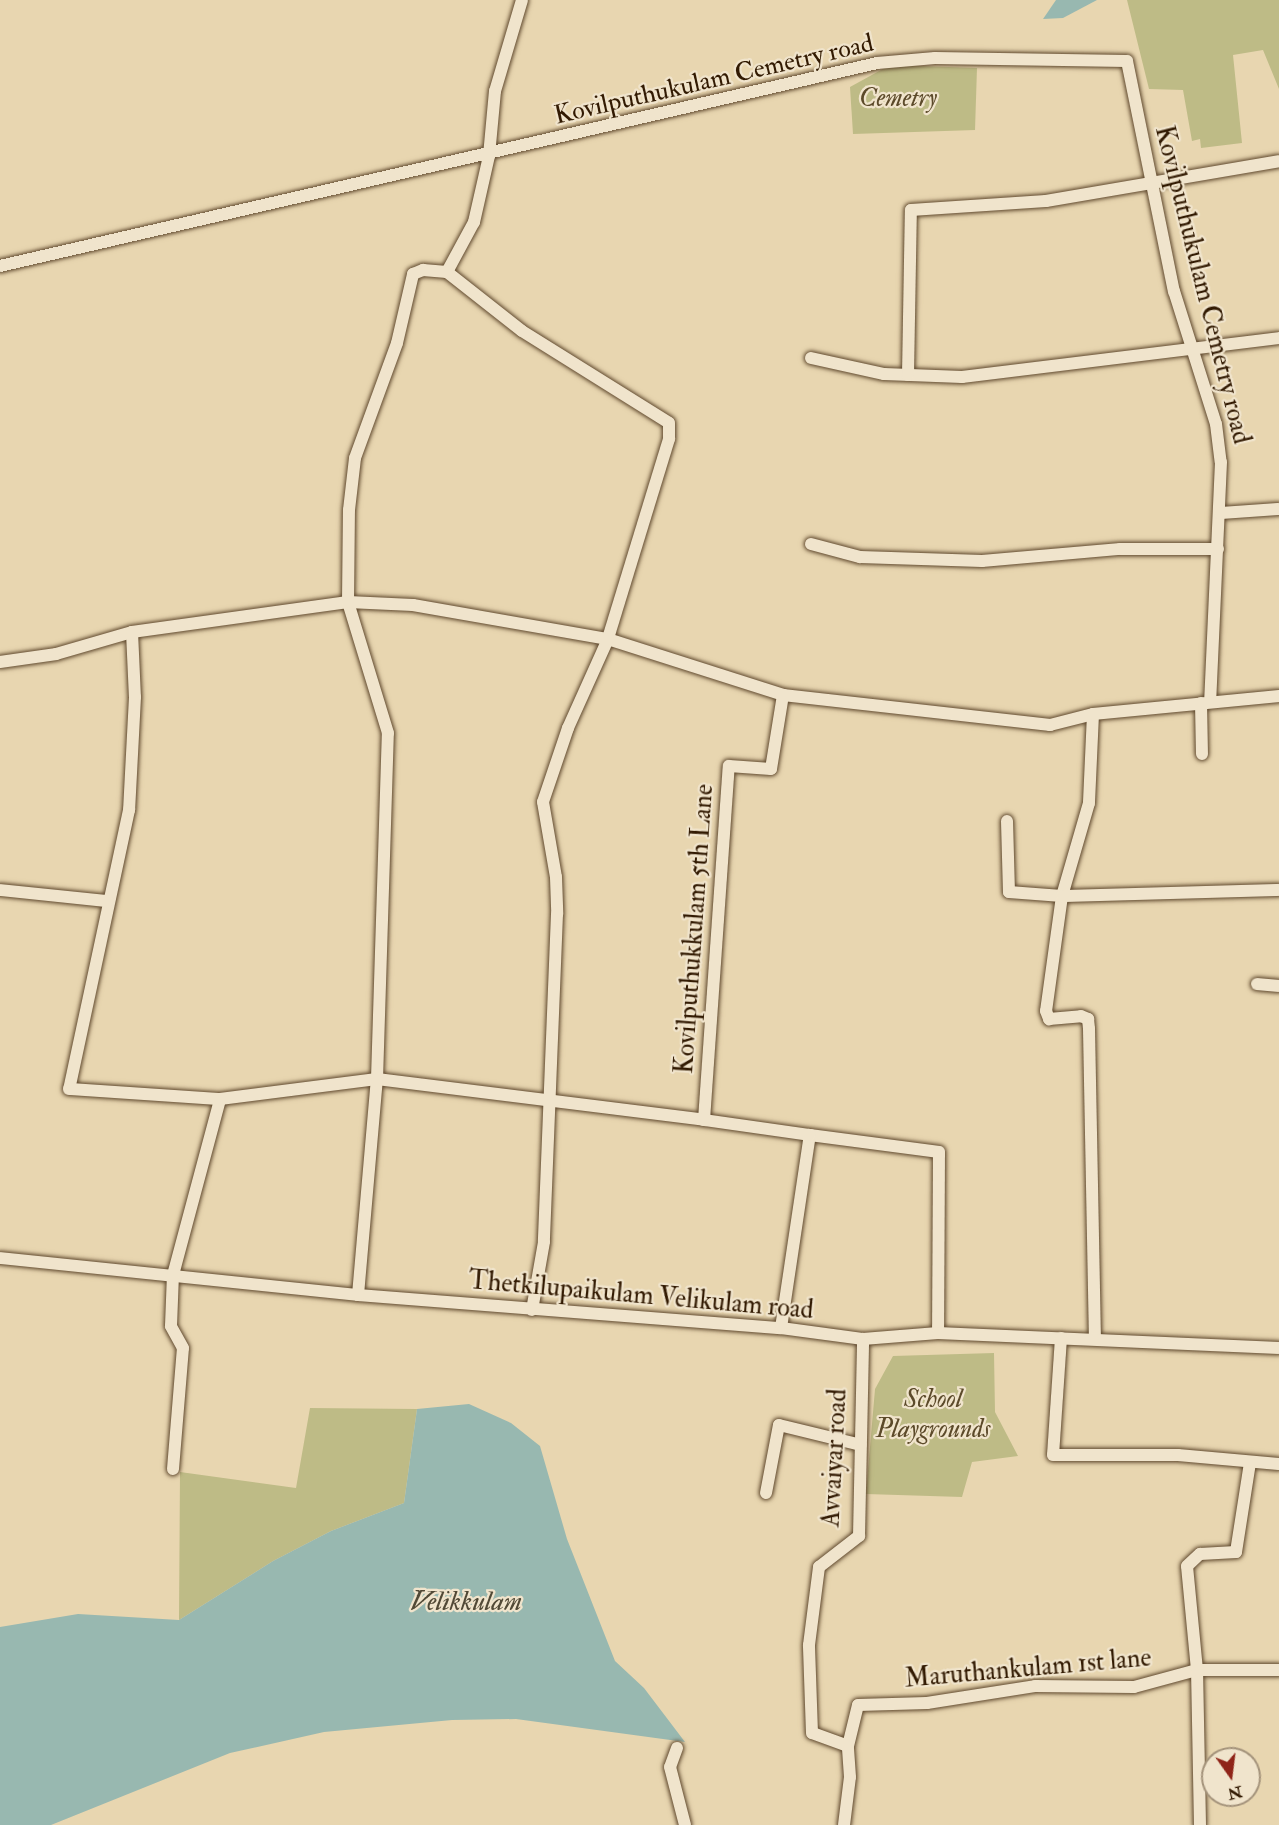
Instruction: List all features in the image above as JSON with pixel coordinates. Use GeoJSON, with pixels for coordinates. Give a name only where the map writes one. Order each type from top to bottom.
{"type":"FeatureCollection","features":[{"type":"Feature","properties":{"kind":"street"},"geometry":{"type":"LineString","coordinates":[[447,272],[474,222],[489,156],[495,91],[522,0]]}},
{"type":"Feature","properties":{"kind":"street","name":"Kovilputhukulam Cemetry road"},"geometry":{"type":"LineString","coordinates":[[489,156],[877,63],[935,58],[1127,61],[1174,291],[1216,424],[1221,462],[1218,549],[1203,754]]}},
{"type":"Feature","properties":{"kind":"street"},"geometry":{"type":"LineString","coordinates":[[0,266],[489,156]]}},
{"type":"Feature","properties":{"kind":"street"},"geometry":{"type":"LineString","coordinates":[[908,375],[911,210],[1026,204],[1279,161]]}},
{"type":"Feature","properties":{"kind":"street"},"geometry":{"type":"LineString","coordinates":[[358,1295],[377,1079],[388,733],[348,602],[347,542],[355,458],[397,343],[413,274],[423,270],[447,272],[522,331],[669,423],[669,439],[608,639],[568,728],[543,802],[556,877],[557,914],[544,1242],[532,1310]]}},
{"type":"Feature","properties":{"kind":"street"},"geometry":{"type":"LineString","coordinates":[[811,358],[884,374],[962,377],[1194,351],[1279,338]]}},
{"type":"Feature","properties":{"kind":"street"},"geometry":{"type":"LineString","coordinates":[[1220,513],[1279,509]]}},
{"type":"Feature","properties":{"kind":"street"},"geometry":{"type":"LineString","coordinates":[[811,544],[860,557],[982,561],[1120,549],[1218,549]]}},
{"type":"Feature","properties":{"kind":"street"},"geometry":{"type":"LineString","coordinates":[[0,662],[56,654],[132,632],[348,602],[412,604],[608,639],[783,695],[1050,725],[1093,714],[1279,696]]}},
{"type":"Feature","properties":{"kind":"street"},"geometry":{"type":"LineString","coordinates":[[132,632],[135,697],[129,810],[107,901],[69,1089],[220,1100],[377,1079],[548,1099],[939,1152],[939,1333]]}},
{"type":"Feature","properties":{"kind":"street","name":"Kovilputhukkulam 5th Lane"},"geometry":{"type":"LineString","coordinates":[[704,1120],[729,766],[771,769],[783,695]]}},
{"type":"Feature","properties":{"kind":"street"},"geometry":{"type":"LineString","coordinates":[[1093,714],[1089,803],[1062,896],[1046,1011],[1049,1019],[1081,1016],[1088,1019],[1095,1338]]}},
{"type":"Feature","properties":{"kind":"street"},"geometry":{"type":"LineString","coordinates":[[1007,820],[1009,892],[1062,896],[1279,890]]}},
{"type":"Feature","properties":{"kind":"street"},"geometry":{"type":"LineString","coordinates":[[0,890],[107,901]]}},
{"type":"Feature","properties":{"kind":"street"},"geometry":{"type":"LineString","coordinates":[[1257,984],[1279,986]]}},
{"type":"Feature","properties":{"kind":"street"},"geometry":{"type":"LineString","coordinates":[[173,1469],[183,1348],[171,1326],[173,1275],[220,1100]]}},
{"type":"Feature","properties":{"kind":"street"},"geometry":{"type":"LineString","coordinates":[[781,1328],[810,1135]]}},
{"type":"Feature","properties":{"kind":"street","name":"Thetkilupaikulam Velikulam road"},"geometry":{"type":"LineString","coordinates":[[0,1258],[358,1295],[781,1328],[863,1339],[939,1333],[1095,1338],[1279,1348]]}},
{"type":"Feature","properties":{"kind":"street"},"geometry":{"type":"LineString","coordinates":[[1061,1338],[1051,1447],[1053,1455],[1178,1455],[1279,1464]]}},
{"type":"Feature","properties":{"kind":"street","name":"Avvaiyar road"},"geometry":{"type":"LineString","coordinates":[[848,1746],[812,1733],[809,1645],[819,1567],[859,1536],[863,1339]]}},
{"type":"Feature","properties":{"kind":"street"},"geometry":{"type":"LineString","coordinates":[[766,1493],[779,1425],[861,1445]]}},
{"type":"Feature","properties":{"kind":"street"},"geometry":{"type":"LineString","coordinates":[[1200,1825],[1197,1670],[1187,1566],[1200,1554],[1236,1552],[1250,1463]]}},
{"type":"Feature","properties":{"kind":"street","name":"Maruthankulam 1st lane"},"geometry":{"type":"LineString","coordinates":[[848,1746],[858,1705],[927,1702],[1035,1686],[1134,1687],[1197,1670],[1279,1670]]}},
{"type":"Feature","properties":{"kind":"street"},"geometry":{"type":"LineString","coordinates":[[844,1825],[850,1777],[848,1746]]}},
{"type":"Feature","properties":{"kind":"street"},"geometry":{"type":"LineString","coordinates":[[677,1748],[670,1767],[685,1825]]}},
{"type":"Feature","properties":{"kind":"green space"},"geometry":{"type":"Polygon","coordinates":[[[1127,0],[1279,0],[1279,89],[1263,50],[1233,55],[1242,143],[1201,148],[1200,139],[1192,141],[1183,90],[1149,89],[1127,0]]]}},
{"type":"Feature","properties":{"kind":"green space","name":"Cemetry"},"geometry":{"type":"Polygon","coordinates":[[[890,65],[977,68],[975,130],[853,134],[850,87],[890,65]]]}},
{"type":"Feature","properties":{"kind":"green space","name":"School Playgrounds"},"geometry":{"type":"Polygon","coordinates":[[[994,1353],[995,1412],[1018,1456],[972,1462],[962,1497],[866,1494],[875,1389],[893,1356],[994,1353]]]}},
{"type":"Feature","properties":{"kind":"green space"},"geometry":{"type":"Polygon","coordinates":[[[310,1408],[417,1409],[404,1503],[331,1531],[273,1561],[179,1620],[180,1472],[296,1488],[310,1408]]]}},
{"type":"Feature","properties":{"kind":"water"},"geometry":{"type":"Polygon","coordinates":[[[1056,0],[1097,0],[1063,18],[1043,19],[1056,0]]]}},
{"type":"Feature","properties":{"kind":"water","name":"Velikkulam"},"geometry":{"type":"Polygon","coordinates":[[[469,1404],[511,1423],[540,1446],[567,1539],[615,1661],[644,1688],[685,1742],[516,1719],[452,1720],[324,1732],[230,1753],[51,1825],[0,1825],[0,1627],[78,1614],[179,1620],[273,1561],[331,1531],[404,1503],[417,1409],[469,1404]]]}}]}
